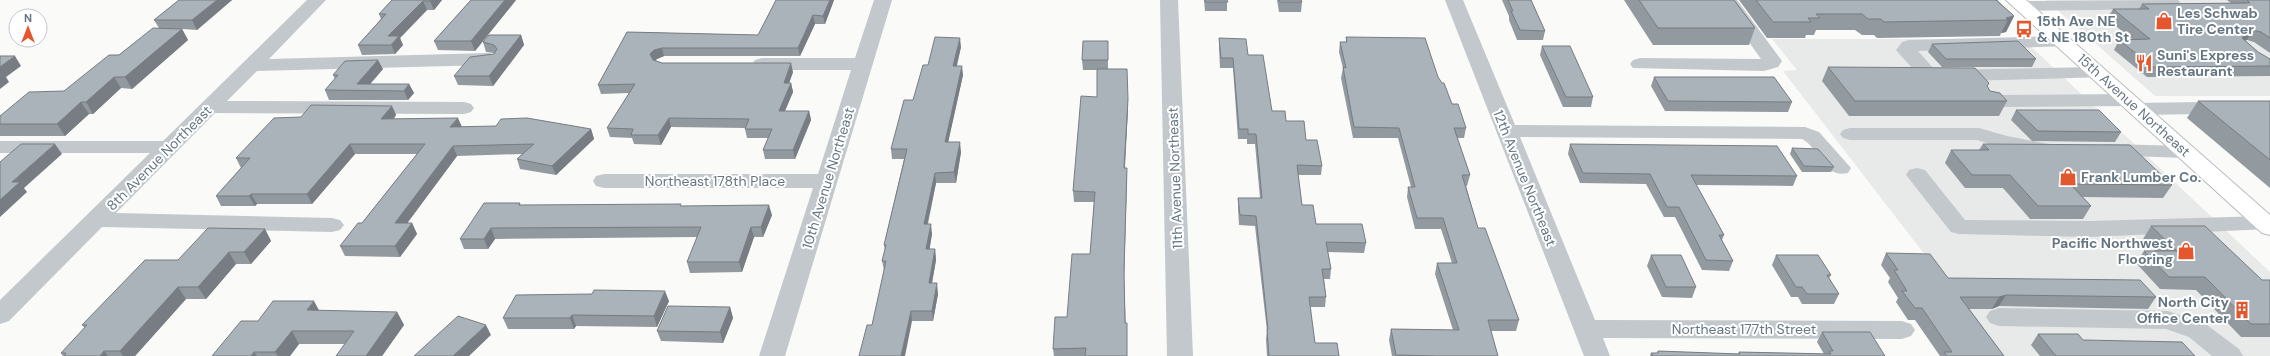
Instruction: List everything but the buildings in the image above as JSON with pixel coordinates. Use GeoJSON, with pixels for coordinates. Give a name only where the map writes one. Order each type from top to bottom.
{"type":"FeatureCollection","features":[{"type":"Feature","properties":{"kind":"main road","name":"15th Avenue Northeast"},"geometry":{"type":"LineString","coordinates":[[2018,3],[2268,225]]}},
{"type":"Feature","properties":{"kind":"street","name":"8th Avenue Northeast"},"geometry":{"type":"LineString","coordinates":[[0,315],[317,0]]}},
{"type":"Feature","properties":{"kind":"street","name":"10th Avenue Northeast"},"geometry":{"type":"LineString","coordinates":[[772,356],[883,0]]}},
{"type":"Feature","properties":{"kind":"street","name":"11th Avenue Northeast"},"geometry":{"type":"LineString","coordinates":[[1169,0],[1180,356]]}},
{"type":"Feature","properties":{"kind":"street","name":"12th Avenue Northeast"},"geometry":{"type":"LineString","coordinates":[[1454,0],[1597,356]]}},
{"type":"Feature","properties":{"kind":"street"},"geometry":{"type":"LineString","coordinates":[[1640,64],[1771,63],[1772,60],[1728,0]]}},
{"type":"Feature","properties":{"kind":"street"},"geometry":{"type":"LineString","coordinates":[[2018,3],[2192,4]]}},
{"type":"Feature","properties":{"kind":"street"},"geometry":{"type":"LineString","coordinates":[[2062,42],[1909,46],[1906,50],[1927,73],[1936,76],[2097,73]]}},
{"type":"Feature","properties":{"kind":"street"},"geometry":{"type":"LineString","coordinates":[[252,65],[489,58]]}},
{"type":"Feature","properties":{"kind":"street"},"geometry":{"type":"LineString","coordinates":[[744,64],[863,64]]}},
{"type":"Feature","properties":{"kind":"street"},"geometry":{"type":"LineString","coordinates":[[1991,101],[2270,107]]}},
{"type":"Feature","properties":{"kind":"street"},"geometry":{"type":"LineString","coordinates":[[210,107],[464,108]]}},
{"type":"Feature","properties":{"kind":"street"},"geometry":{"type":"LineString","coordinates":[[1506,131],[1805,133],[1812,136],[1840,168]]}},
{"type":"Feature","properties":{"kind":"street"},"geometry":{"type":"LineString","coordinates":[[1850,134],[1979,134],[2031,148],[2062,149]]}},
{"type":"Feature","properties":{"kind":"street"},"geometry":{"type":"LineString","coordinates":[[0,147],[170,147]]}},
{"type":"Feature","properties":{"kind":"street"},"geometry":{"type":"LineString","coordinates":[[2092,150],[2186,152]]}},
{"type":"Feature","properties":{"kind":"street"},"geometry":{"type":"LineString","coordinates":[[1917,176],[1959,228],[2090,228],[2268,225]]}},
{"type":"Feature","properties":{"kind":"street","name":"Northeast 178th Place"},"geometry":{"type":"LineString","coordinates":[[604,181],[826,181]]}},
{"type":"Feature","properties":{"kind":"street"},"geometry":{"type":"LineString","coordinates":[[96,220],[332,225]]}},
{"type":"Feature","properties":{"kind":"street"},"geometry":{"type":"LineString","coordinates":[[1999,317],[2168,320],[2198,331],[2230,356]]}},
{"type":"Feature","properties":{"kind":"street","name":"Northeast 177th Street"},"geometry":{"type":"LineString","coordinates":[[1586,329],[1902,330]]}},
{"type":"Feature","properties":{"kind":"shaded area"},"geometry":{"type":"Polygon","coordinates":[[[2046,0],[2259,0],[2270,8],[2270,96],[2155,96],[2046,0]]]}},
{"type":"Feature","properties":{"kind":"shaded area"},"geometry":{"type":"Polygon","coordinates":[[[1772,39],[2023,39],[2270,272],[2270,356],[2003,356],[1783,71],[1797,70],[1772,39]]]}},
{"type":"Feature","properties":{"kind":"place","name":"Les Schwab Tire Center"},"geometry":{"type":"Point","coordinates":[2164,21]}},
{"type":"Feature","properties":{"kind":"place","name":"15th Ave NE & NE 180th St"},"geometry":{"type":"Point","coordinates":[2024,29]}},
{"type":"Feature","properties":{"kind":"place","name":"Suni's Express Restaurant"},"geometry":{"type":"Point","coordinates":[2144,63]}},
{"type":"Feature","properties":{"kind":"place","name":"Frank Lumber Co."},"geometry":{"type":"Point","coordinates":[2068,177]}},
{"type":"Feature","properties":{"kind":"place","name":"Pacific Northwest Flooring"},"geometry":{"type":"Point","coordinates":[2186,251]}},
{"type":"Feature","properties":{"kind":"place","name":"North City Office Center"},"geometry":{"type":"Point","coordinates":[2242,310]}}]}
